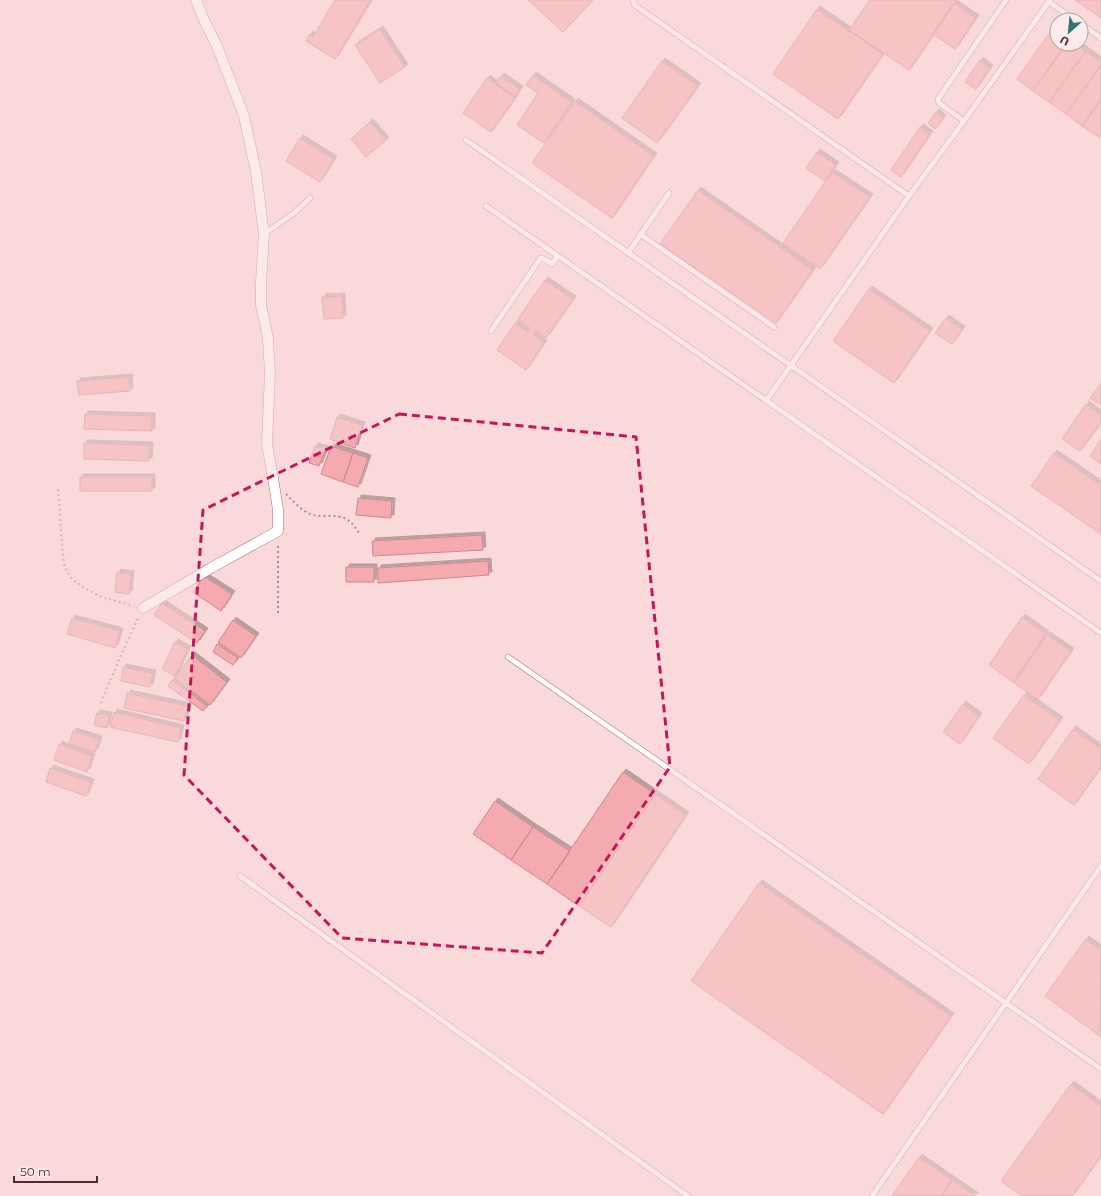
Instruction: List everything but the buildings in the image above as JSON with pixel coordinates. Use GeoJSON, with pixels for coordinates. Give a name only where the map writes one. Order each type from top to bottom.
{"type":"FeatureCollection","features":[{"type":"Feature","properties":{"kind":"street"},"geometry":{"type":"LineString","coordinates":[[143,608],[278,531],[278,510],[267,444],[270,373],[268,338],[261,305],[264,234],[256,172],[244,116],[217,46],[196,0]]}},
{"type":"Feature","properties":{"kind":"lane"},"geometry":{"type":"LineString","coordinates":[[633,0],[636,6],[908,196]]}},
{"type":"Feature","properties":{"kind":"lane"},"geometry":{"type":"LineString","coordinates":[[964,121],[939,103],[938,99],[1006,0]]}},
{"type":"Feature","properties":{"kind":"lane"},"geometry":{"type":"LineString","coordinates":[[766,400],[908,196],[1050,1],[1064,12]]}},
{"type":"Feature","properties":{"kind":"lane"},"geometry":{"type":"LineString","coordinates":[[1089,30],[1101,38]]}},
{"type":"Feature","properties":{"kind":"lane"},"geometry":{"type":"LineString","coordinates":[[466,140],[1101,581]]}},
{"type":"Feature","properties":{"kind":"lane"},"geometry":{"type":"LineString","coordinates":[[628,253],[669,192]]}},
{"type":"Feature","properties":{"kind":"lane"},"geometry":{"type":"LineString","coordinates":[[264,234],[294,213],[310,198]]}},
{"type":"Feature","properties":{"kind":"lane"},"geometry":{"type":"LineString","coordinates":[[486,206],[1101,633]]}},
{"type":"Feature","properties":{"kind":"lane"},"geometry":{"type":"LineString","coordinates":[[640,234],[774,327]]}},
{"type":"Feature","properties":{"kind":"lane"},"geometry":{"type":"LineString","coordinates":[[492,331],[540,259],[542,258],[552,264],[558,256]]}},
{"type":"Feature","properties":{"kind":"lane"},"geometry":{"type":"LineString","coordinates":[[508,657],[1101,1069]]}},
{"type":"Feature","properties":{"kind":"lane"},"geometry":{"type":"LineString","coordinates":[[872,1196],[1101,866]]}},
{"type":"Feature","properties":{"kind":"lane"},"geometry":{"type":"LineString","coordinates":[[240,876],[688,1196]]}},
{"type":"Feature","properties":{"kind":"path"},"geometry":{"type":"LineString","coordinates":[[274,484],[283,490],[304,510],[311,514],[318,516],[334,515],[347,519],[355,526],[360,535]]}},
{"type":"Feature","properties":{"kind":"path"},"geometry":{"type":"LineString","coordinates":[[58,489],[62,556],[65,568],[72,579],[84,588],[102,597],[143,608],[101,703]]}},
{"type":"Feature","properties":{"kind":"path"},"geometry":{"type":"LineString","coordinates":[[278,531],[278,612]]}},
{"type":"Feature","properties":{"kind":"highlighted area"},"geometry":{"type":"Polygon","coordinates":[[[399,414],[636,437],[670,767],[542,953],[342,938],[184,775],[203,510],[399,414]]]}}]}
